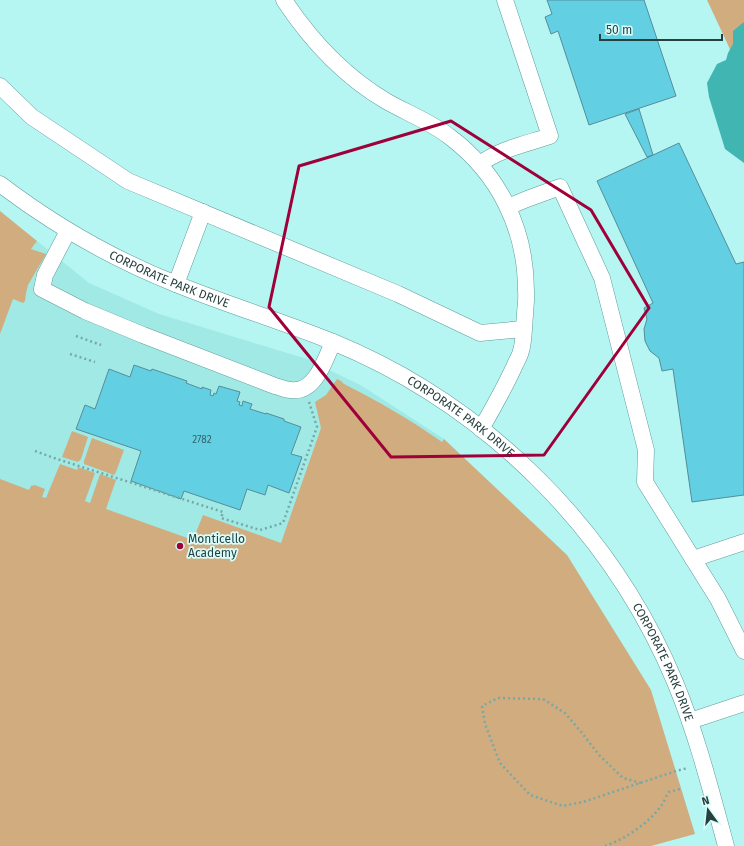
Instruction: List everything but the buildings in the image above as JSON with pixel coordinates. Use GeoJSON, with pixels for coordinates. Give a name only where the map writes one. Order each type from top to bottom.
{"type":"FeatureCollection","features":[{"type":"Feature","properties":{"kind":"street"},"geometry":{"type":"LineString","coordinates":[[284,0],[309,34],[332,60],[349,75],[385,100],[445,133],[462,146],[480,164],[496,185],[508,207],[520,239],[525,272],[526,291],[522,350],[505,387],[481,428]]}},
{"type":"Feature","properties":{"kind":"street"},"geometry":{"type":"LineString","coordinates":[[480,164],[497,153],[550,136],[505,0]]}},
{"type":"Feature","properties":{"kind":"street"},"geometry":{"type":"LineString","coordinates":[[0,86],[32,117],[128,181],[398,294],[480,333],[524,329]]}},
{"type":"Feature","properties":{"kind":"street","name":"CORPORATE PARK DRIVE"},"geometry":{"type":"LineString","coordinates":[[0,184],[34,209],[68,231],[118,259],[176,284],[333,342],[412,381],[447,403],[481,428],[510,453],[552,493],[572,515],[610,564],[645,620],[676,683],[690,721],[704,764],[726,846]]}},
{"type":"Feature","properties":{"kind":"street"},"geometry":{"type":"LineString","coordinates":[[508,207],[527,198],[560,187],[602,278],[646,450],[645,482],[718,599],[744,651]]}},
{"type":"Feature","properties":{"kind":"street"},"geometry":{"type":"LineString","coordinates":[[176,284],[203,212]]}},
{"type":"Feature","properties":{"kind":"street"},"geometry":{"type":"LineString","coordinates":[[68,231],[45,275],[42,289],[85,311],[275,386],[290,390],[304,388],[315,379],[333,342]]}},
{"type":"Feature","properties":{"kind":"street"},"geometry":{"type":"LineString","coordinates":[[693,559],[744,542]]}},
{"type":"Feature","properties":{"kind":"street"},"geometry":{"type":"LineString","coordinates":[[690,721],[744,703]]}},
{"type":"Feature","properties":{"kind":"path"},"geometry":{"type":"LineString","coordinates":[[76,336],[101,345]]}},
{"type":"Feature","properties":{"kind":"path"},"geometry":{"type":"LineString","coordinates":[[70,354],[95,362]]}},
{"type":"Feature","properties":{"kind":"path"},"geometry":{"type":"LineString","coordinates":[[35,450],[57,459],[223,512],[221,518],[260,530],[283,523],[317,427],[309,401]]}},
{"type":"Feature","properties":{"kind":"path"},"geometry":{"type":"LineString","coordinates":[[641,783],[623,778],[599,755],[565,713],[543,699],[498,698],[482,706],[485,724],[500,763],[530,795],[563,806],[584,802],[641,783],[676,771],[704,764]]}},
{"type":"Feature","properties":{"kind":"path"},"geometry":{"type":"LineString","coordinates":[[606,846],[617,842],[644,824],[661,806],[669,792],[680,789]]}},
{"type":"Feature","properties":{"kind":"highlighted area"},"geometry":{"type":"Polygon","coordinates":[[[451,121],[591,210],[649,308],[544,455],[391,457],[269,307],[299,166],[451,121]]]}},
{"type":"Feature","properties":{"kind":"shaded area"},"geometry":{"type":"Polygon","coordinates":[[[707,0],[744,0],[744,91],[729,47],[707,0]]]}},
{"type":"Feature","properties":{"kind":"shaded area"},"geometry":{"type":"Polygon","coordinates":[[[0,211],[37,241],[31,249],[46,254],[28,285],[25,301],[23,303],[13,299],[0,334],[0,211]]]}},
{"type":"Feature","properties":{"kind":"shaded area","name":"Monticello Academy"},"geometry":{"type":"Polygon","coordinates":[[[37,241],[89,283],[159,314],[307,359],[362,386],[444,439],[280,645],[0,622],[0,290],[37,241]]]}},
{"type":"Feature","properties":{"kind":"shaded area"},"geometry":{"type":"Polygon","coordinates":[[[337,379],[394,411],[442,442],[444,439],[567,555],[651,690],[695,834],[651,846],[0,846],[0,479],[29,490],[31,486],[35,485],[45,489],[42,497],[46,498],[60,464],[77,470],[78,467],[95,473],[85,501],[90,503],[100,474],[116,480],[106,509],[193,540],[203,515],[281,543],[321,428],[315,402],[326,395],[337,379]]]}},
{"type":"Feature","properties":{"kind":"shaded area"},"geometry":{"type":"Polygon","coordinates":[[[72,431],[88,437],[81,459],[78,462],[62,457],[72,431]]]}},
{"type":"Feature","properties":{"kind":"shaded area"},"geometry":{"type":"Polygon","coordinates":[[[92,438],[124,450],[114,475],[84,464],[92,438]]]}},
{"type":"Feature","properties":{"kind":"water"},"geometry":{"type":"Polygon","coordinates":[[[744,22],[744,163],[725,149],[709,97],[707,83],[717,64],[726,60],[733,44],[733,31],[744,22]]]}},
{"type":"Feature","properties":{"kind":"place","name":"Monticello Academy"},"geometry":{"type":"Point","coordinates":[180,546]}}]}
